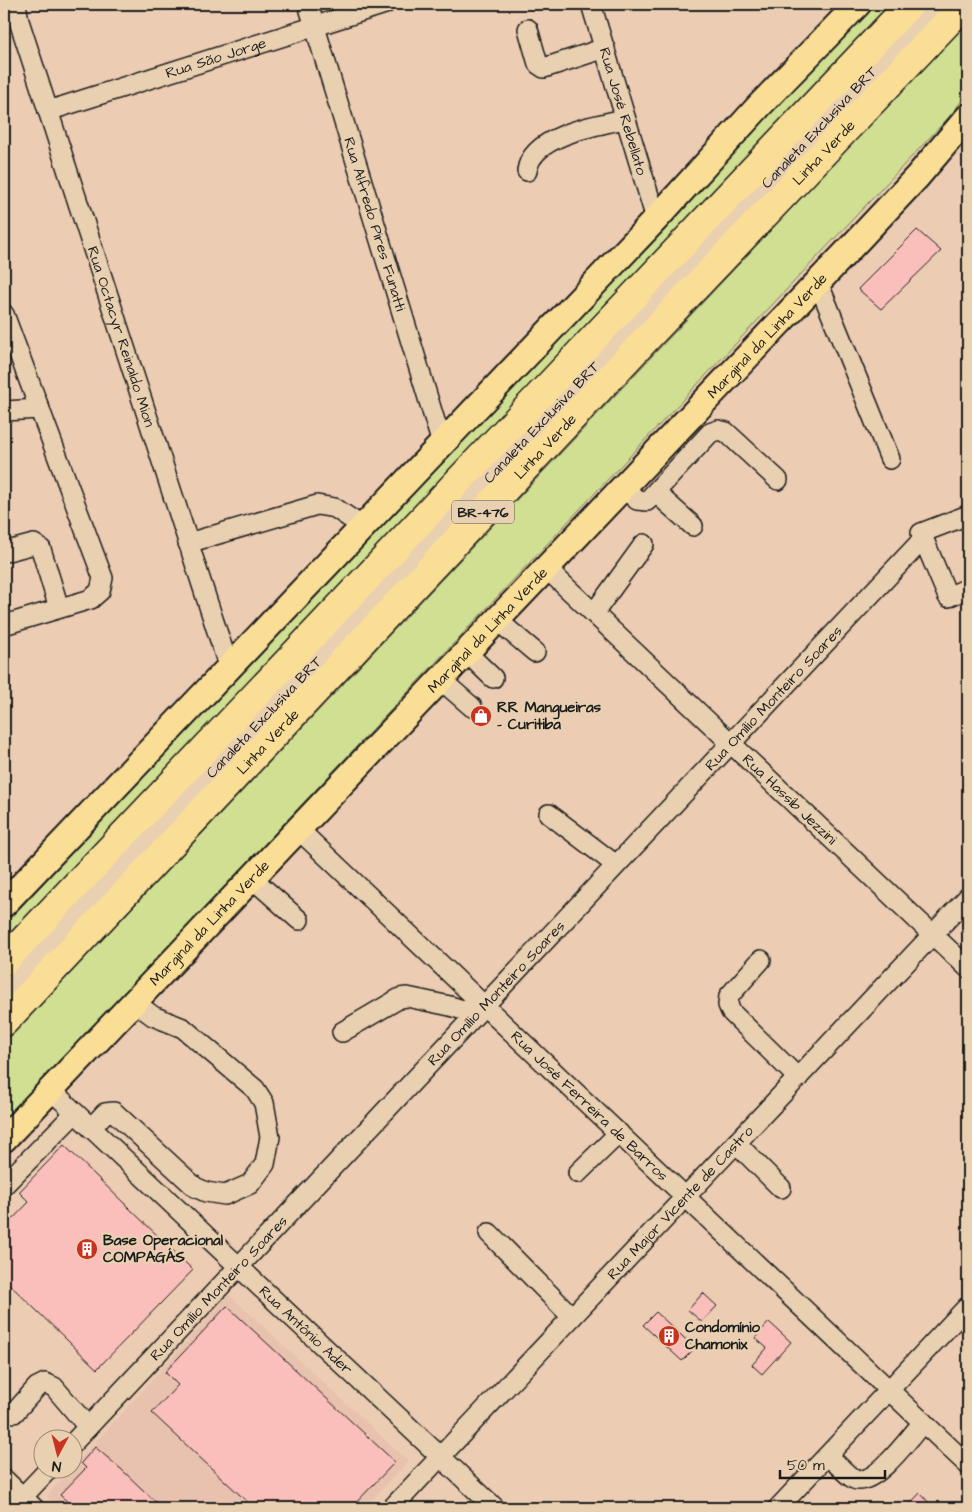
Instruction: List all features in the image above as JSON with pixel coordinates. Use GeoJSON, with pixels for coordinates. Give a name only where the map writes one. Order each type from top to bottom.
{"type":"FeatureCollection","features":[{"type":"Feature","properties":{"kind":"highway","name":"BR-476"},"geometry":{"type":"LineString","coordinates":[[4,961],[910,4]]}},
{"type":"Feature","properties":{"kind":"highway","name":"Linha Verde"},"geometry":{"type":"LineString","coordinates":[[4,1022],[649,336],[965,4]]}},
{"type":"Feature","properties":{"kind":"main road"},"geometry":{"type":"LineString","coordinates":[[4,904],[656,219],[760,105],[858,4]]}},
{"type":"Feature","properties":{"kind":"main road","name":"Marginal da Linha Verde"},"geometry":{"type":"LineString","coordinates":[[4,1139],[818,282],[910,184],[968,117]]}},
{"type":"Feature","properties":{"kind":"street","name":"Rua Octacyr Reinaldo Mion"},"geometry":{"type":"LineString","coordinates":[[16,4],[18,22],[229,668]]}},
{"type":"Feature","properties":{"kind":"street","name":"Rua Alfredo Pires Funatti"},"geometry":{"type":"LineString","coordinates":[[308,4],[442,444]]}},
{"type":"Feature","properties":{"kind":"street","name":"Rua São Jorge"},"geometry":{"type":"LineString","coordinates":[[48,111],[385,4]]}},
{"type":"Feature","properties":{"kind":"street","name":"Rua José Rebellato"},"geometry":{"type":"LineString","coordinates":[[591,4],[656,219]]}},
{"type":"Feature","properties":{"kind":"street","name":"Canaleta Exclusiva BRT"},"geometry":{"type":"LineString","coordinates":[[4,994],[935,4]]}},
{"type":"Feature","properties":{"kind":"street"},"geometry":{"type":"LineString","coordinates":[[528,30],[538,64],[544,68],[605,48]]}},
{"type":"Feature","properties":{"kind":"street"},"geometry":{"type":"LineString","coordinates":[[526,171],[532,154],[546,143],[604,123],[625,119]]}},
{"type":"Feature","properties":{"kind":"street"},"geometry":{"type":"LineString","coordinates":[[818,282],[890,459]]}},
{"type":"Feature","properties":{"kind":"street"},"geometry":{"type":"LineString","coordinates":[[4,314],[103,578],[100,591],[91,599],[4,625]]}},
{"type":"Feature","properties":{"kind":"street"},"geometry":{"type":"LineString","coordinates":[[4,411],[40,408]]}},
{"type":"Feature","properties":{"kind":"street"},"geometry":{"type":"LineString","coordinates":[[623,487],[637,500],[647,502],[710,433],[718,430],[726,432],[778,480]]}},
{"type":"Feature","properties":{"kind":"street"},"geometry":{"type":"LineString","coordinates":[[656,493],[693,526]]}},
{"type":"Feature","properties":{"kind":"street"},"geometry":{"type":"LineString","coordinates":[[188,543],[326,504],[363,527]]}},
{"type":"Feature","properties":{"kind":"street","name":"Rua Omílio Monteiro Soares"},"geometry":{"type":"LineString","coordinates":[[82,1433],[921,541],[921,533],[968,515]]}},
{"type":"Feature","properties":{"kind":"street"},"geometry":{"type":"LineString","coordinates":[[921,541],[948,597],[968,588]]}},
{"type":"Feature","properties":{"kind":"street"},"geometry":{"type":"LineString","coordinates":[[4,552],[34,544],[40,548],[59,608]]}},
{"type":"Feature","properties":{"kind":"street"},"geometry":{"type":"LineString","coordinates":[[594,613],[644,544]]}},
{"type":"Feature","properties":{"kind":"street","name":"Rua Hassib Jezzini"},"geometry":{"type":"LineString","coordinates":[[546,568],[968,968]]}},
{"type":"Feature","properties":{"kind":"street"},"geometry":{"type":"LineString","coordinates":[[497,620],[535,652]]}},
{"type":"Feature","properties":{"kind":"street"},"geometry":{"type":"LineString","coordinates":[[466,652],[493,678]]}},
{"type":"Feature","properties":{"kind":"street"},"geometry":{"type":"LineString","coordinates":[[440,679],[472,707]]}},
{"type":"Feature","properties":{"kind":"street"},"geometry":{"type":"LineString","coordinates":[[549,814],[616,865]]}},
{"type":"Feature","properties":{"kind":"street","name":"Rua José Ferreira de Barros"},"geometry":{"type":"LineString","coordinates":[[298,829],[480,1010],[619,1134],[968,1465]]}},
{"type":"Feature","properties":{"kind":"street"},"geometry":{"type":"LineString","coordinates":[[252,878],[299,920]]}},
{"type":"Feature","properties":{"kind":"street","name":"Rua Major Vicente de Castro"},"geometry":{"type":"LineString","coordinates":[[392,1508],[968,897]]}},
{"type":"Feature","properties":{"kind":"street"},"geometry":{"type":"LineString","coordinates":[[761,960],[729,996],[728,1005],[731,1012],[798,1078]]}},
{"type":"Feature","properties":{"kind":"street"},"geometry":{"type":"LineString","coordinates":[[342,1032],[400,998],[480,1010]]}},
{"type":"Feature","properties":{"kind":"street"},"geometry":{"type":"LineString","coordinates":[[91,1128],[105,1113],[114,1112],[195,1187],[206,1192],[225,1195],[250,1184],[265,1164],[270,1136],[264,1103],[255,1090],[183,1028],[153,1016],[134,1002]]}},
{"type":"Feature","properties":{"kind":"street","name":"Rua Antônio Ader"},"geometry":{"type":"LineString","coordinates":[[50,1090],[495,1508]]}},
{"type":"Feature","properties":{"kind":"street"},"geometry":{"type":"LineString","coordinates":[[4,1185],[75,1113]]}},
{"type":"Feature","properties":{"kind":"street"},"geometry":{"type":"LineString","coordinates":[[578,1173],[619,1134]]}},
{"type":"Feature","properties":{"kind":"street"},"geometry":{"type":"LineString","coordinates":[[736,1143],[781,1188]]}},
{"type":"Feature","properties":{"kind":"street"},"geometry":{"type":"LineString","coordinates":[[489,1233],[572,1317]]}},
{"type":"Feature","properties":{"kind":"street"},"geometry":{"type":"LineString","coordinates":[[778,1508],[968,1306]]}},
{"type":"Feature","properties":{"kind":"street"},"geometry":{"type":"LineString","coordinates":[[14,1413],[37,1387],[45,1383],[54,1387],[88,1427]]}},
{"type":"Feature","properties":{"kind":"street"},"geometry":{"type":"LineString","coordinates":[[828,1456],[854,1479],[862,1480],[874,1476],[923,1422]]}},
{"type":"Feature","properties":{"kind":"street"},"geometry":{"type":"LineString","coordinates":[[4,1480],[23,1505],[41,1480]]}},
{"type":"Feature","properties":{"kind":"shaded area"},"geometry":{"type":"Polygon","coordinates":[[[229,1295],[408,1461],[364,1508],[59,1508],[47,1496],[61,1480],[82,1480],[82,1457],[229,1295]]]}},
{"type":"Feature","properties":{"kind":"green space"},"geometry":{"type":"Polygon","coordinates":[[[871,4],[891,4],[4,946],[4,925],[871,4]]]}},
{"type":"Feature","properties":{"kind":"green space"},"geometry":{"type":"Polygon","coordinates":[[[968,21],[968,93],[948,118],[4,1121],[4,1044],[968,21]]]}},
{"type":"Feature","properties":{"kind":"building"},"geometry":{"type":"Polygon","coordinates":[[[917,230],[941,251],[881,309],[858,289],[917,230]]]}},
{"type":"Feature","properties":{"kind":"building","name":"Base Operacional COMPAGÁS"},"geometry":{"type":"Polygon","coordinates":[[[64,1145],[193,1270],[97,1369],[4,1279],[4,1228],[29,1202],[19,1192],[64,1145]]]}},
{"type":"Feature","properties":{"kind":"building"},"geometry":{"type":"Polygon","coordinates":[[[703,1293],[717,1306],[702,1322],[688,1310],[703,1293]]]}},
{"type":"Feature","properties":{"kind":"building"},"geometry":{"type":"Polygon","coordinates":[[[227,1306],[395,1462],[351,1508],[254,1508],[152,1413],[178,1385],[165,1372],[227,1306]]]}},
{"type":"Feature","properties":{"kind":"building","name":"Condomínio Chamonix"},"geometry":{"type":"Polygon","coordinates":[[[656,1312],[695,1348],[682,1361],[643,1325],[656,1312]]]}},
{"type":"Feature","properties":{"kind":"building"},"geometry":{"type":"Polygon","coordinates":[[[769,1322],[791,1342],[762,1374],[752,1365],[767,1348],[755,1338],[769,1322]]]}},
{"type":"Feature","properties":{"kind":"building"},"geometry":{"type":"Polygon","coordinates":[[[95,1447],[162,1508],[74,1508],[60,1495],[74,1480],[82,1480],[82,1472],[86,1468],[82,1462],[95,1447]]]}},
{"type":"Feature","properties":{"kind":"building"},"geometry":{"type":"Polygon","coordinates":[[[920,1493],[934,1508],[906,1508],[920,1493]]]}},
{"type":"Feature","properties":{"kind":"place","name":"RR Mangueiras - Curitiba"},"geometry":{"type":"Point","coordinates":[481,716]}},
{"type":"Feature","properties":{"kind":"place","name":"Base Operacional COMPAGÁS"},"geometry":{"type":"Point","coordinates":[87,1249]}},
{"type":"Feature","properties":{"kind":"place","name":"Condomínio Chamonix"},"geometry":{"type":"Point","coordinates":[669,1336]}}]}
